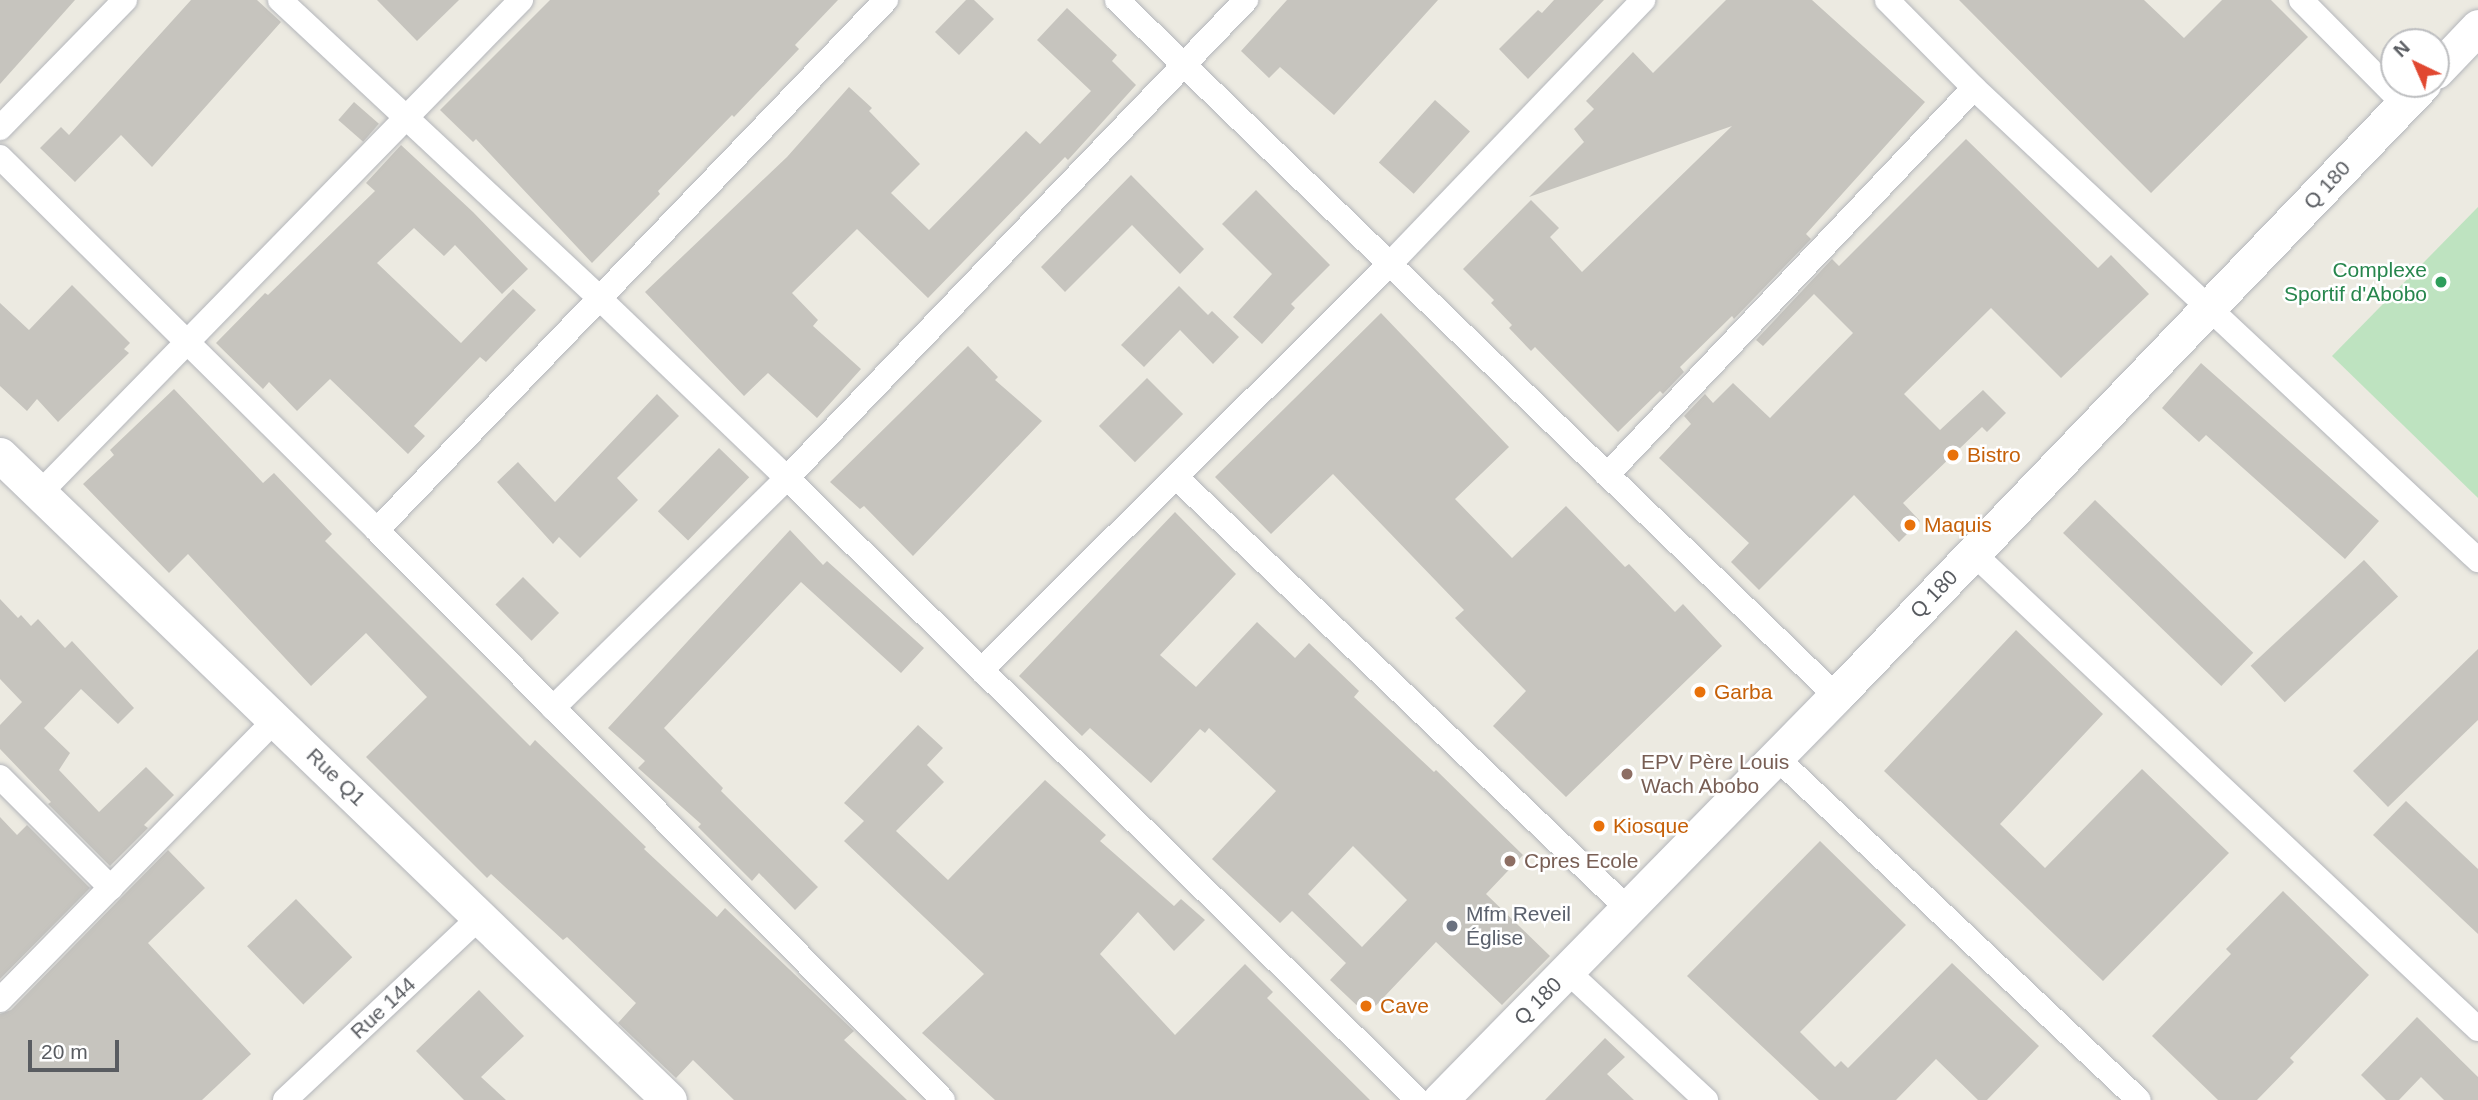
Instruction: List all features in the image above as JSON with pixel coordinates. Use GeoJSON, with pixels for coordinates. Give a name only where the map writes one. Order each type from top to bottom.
{"type":"FeatureCollection","features":[{"type":"Feature","properties":{"kind":"street"},"geometry":{"type":"LineString","coordinates":[[0,128],[125,0]]}},
{"type":"Feature","properties":{"kind":"street"},"geometry":{"type":"LineString","coordinates":[[280,0],[787,478],[1418,1100]]}},
{"type":"Feature","properties":{"kind":"street"},"geometry":{"type":"LineString","coordinates":[[40,493],[521,0]]}},
{"type":"Feature","properties":{"kind":"street"},"geometry":{"type":"LineString","coordinates":[[377,530],[886,0]]}},
{"type":"Feature","properties":{"kind":"street"},"geometry":{"type":"LineString","coordinates":[[1117,0],[1836,696]]}},
{"type":"Feature","properties":{"kind":"street"},"geometry":{"type":"LineString","coordinates":[[553,708],[787,478],[1247,0]]}},
{"type":"Feature","properties":{"kind":"street"},"geometry":{"type":"LineString","coordinates":[[981,670],[1390,264],[1643,0]]}},
{"type":"Feature","properties":{"kind":"street"},"geometry":{"type":"LineString","coordinates":[[1887,0],[1974,88],[2478,560]]}},
{"type":"Feature","properties":{"kind":"street"},"geometry":{"type":"LineString","coordinates":[[2301,0],[2380,66]]}},
{"type":"Feature","properties":{"kind":"street"},"geometry":{"type":"LineString","coordinates":[[2450,56],[2478,27]]}},
{"type":"Feature","properties":{"kind":"street"},"geometry":{"type":"LineString","coordinates":[[1607,475],[1974,88]]}},
{"type":"Feature","properties":{"kind":"street","name":"Q 180"},"geometry":{"type":"LineString","coordinates":[[1440,1100],[1836,696],[2410,98]]}},
{"type":"Feature","properties":{"kind":"street"},"geometry":{"type":"LineString","coordinates":[[0,157],[377,530],[943,1100]]}},
{"type":"Feature","properties":{"kind":"street","name":"Rue Q1"},"geometry":{"type":"LineString","coordinates":[[0,455],[669,1100]]}},
{"type":"Feature","properties":{"kind":"street"},"geometry":{"type":"LineString","coordinates":[[1177,478],[1627,908]]}},
{"type":"Feature","properties":{"kind":"street"},"geometry":{"type":"LineString","coordinates":[[1973,553],[2478,1029]]}},
{"type":"Feature","properties":{"kind":"street"},"geometry":{"type":"LineString","coordinates":[[0,1000],[276,719]]}},
{"type":"Feature","properties":{"kind":"street"},"geometry":{"type":"LineString","coordinates":[[1776,757],[2138,1100]]}},
{"type":"Feature","properties":{"kind":"street"},"geometry":{"type":"LineString","coordinates":[[0,777],[111,888]]}},
{"type":"Feature","properties":{"kind":"street","name":"Rue 144"},"geometry":{"type":"LineString","coordinates":[[285,1100],[481,916]]}},
{"type":"Feature","properties":{"kind":"street"},"geometry":{"type":"LineString","coordinates":[[1567,971],[1706,1100]]}},
{"type":"Feature","properties":{"kind":"green space","name":"Complexe Sportif d'Abobo"},"geometry":{"type":"Polygon","coordinates":[[[2478,207],[2478,498],[2332,356],[2478,207]]]}},
{"type":"Feature","properties":{"kind":"building"},"geometry":{"type":"Polygon","coordinates":[[[0,0],[75,0],[0,84],[0,0]]]}},
{"type":"Feature","properties":{"kind":"building"},"geometry":{"type":"Polygon","coordinates":[[[191,0],[257,0],[281,22],[152,167],[121,135],[75,182],[40,148],[61,127],[69,135],[191,0]]]}},
{"type":"Feature","properties":{"kind":"building"},"geometry":{"type":"Polygon","coordinates":[[[377,0],[459,0],[417,41],[377,0]]]}},
{"type":"Feature","properties":{"kind":"building"},"geometry":{"type":"Polygon","coordinates":[[[550,0],[838,0],[795,45],[799,49],[658,191],[660,194],[592,263],[476,139],[473,142],[440,110],[550,0]]]}},
{"type":"Feature","properties":{"kind":"building"},"geometry":{"type":"Polygon","coordinates":[[[966,0],[974,0],[994,19],[959,55],[935,32],[966,0]]]}},
{"type":"Feature","properties":{"kind":"building"},"geometry":{"type":"Polygon","coordinates":[[[1287,0],[1438,0],[1334,115],[1280,67],[1269,78],[1241,51],[1287,0]]]}},
{"type":"Feature","properties":{"kind":"building"},"geometry":{"type":"Polygon","coordinates":[[[1554,0],[1604,0],[1528,79],[1499,49],[1538,10],[1542,13],[1554,0]]]}},
{"type":"Feature","properties":{"kind":"building"},"geometry":{"type":"Polygon","coordinates":[[[1726,0],[1812,0],[1925,102],[1806,234],[1811,239],[1734,319],[1732,316],[1680,367],[1684,372],[1663,394],[1660,391],[1618,432],[1535,347],[1531,351],[1509,328],[1512,325],[1491,303],[1494,300],[1463,269],[1531,200],[1559,228],[1550,237],[1582,272],[1732,126],[1529,197],[1584,142],[1574,129],[1594,109],[1586,101],[1633,52],[1653,73],[1726,0]]]}},
{"type":"Feature","properties":{"kind":"building"},"geometry":{"type":"Polygon","coordinates":[[[1959,0],[2144,0],[2184,38],[2222,0],[2271,0],[2308,37],[2151,193],[1959,0]]]}},
{"type":"Feature","properties":{"kind":"building"},"geometry":{"type":"Polygon","coordinates":[[[1067,8],[1117,55],[1112,61],[1136,85],[1068,160],[1065,157],[928,298],[857,229],[792,293],[818,320],[813,326],[861,369],[817,418],[768,373],[744,396],[645,292],[787,157],[849,87],[872,108],[869,111],[920,164],[891,193],[929,230],[1026,131],[1040,144],[1091,91],[1037,40],[1067,8]]]}},
{"type":"Feature","properties":{"kind":"building"},"geometry":{"type":"Polygon","coordinates":[[[1435,100],[1470,131],[1414,194],[1379,162],[1435,100]]]}},
{"type":"Feature","properties":{"kind":"building"},"geometry":{"type":"Polygon","coordinates":[[[354,102],[379,124],[363,142],[338,120],[354,102]]]}},
{"type":"Feature","properties":{"kind":"building"},"geometry":{"type":"Polygon","coordinates":[[[1966,139],[2098,268],[2111,255],[2149,294],[2061,378],[1991,308],[1904,394],[1940,430],[1983,390],[2006,413],[1987,432],[1982,427],[1903,503],[1920,521],[1899,542],[1854,495],[1759,590],[1731,562],[1749,543],[1659,458],[1691,424],[1684,416],[1705,394],[1713,403],[1733,383],[1770,418],[1853,333],[1814,294],[1763,346],[1756,340],[1832,259],[1839,266],[1966,139]]]}},
{"type":"Feature","properties":{"kind":"building"},"geometry":{"type":"Polygon","coordinates":[[[401,145],[473,212],[528,269],[502,294],[455,245],[444,256],[414,228],[377,263],[461,343],[513,289],[536,310],[486,362],[480,357],[414,426],[425,436],[408,454],[330,379],[297,411],[269,382],[263,389],[216,343],[265,293],[268,295],[375,191],[366,183],[401,145]]]}},
{"type":"Feature","properties":{"kind":"building"},"geometry":{"type":"Polygon","coordinates":[[[1131,175],[1204,249],[1180,274],[1132,225],[1065,292],[1041,267],[1131,175]]]}},
{"type":"Feature","properties":{"kind":"building"},"geometry":{"type":"Polygon","coordinates":[[[1256,190],[1330,265],[1291,304],[1295,308],[1262,344],[1233,317],[1272,274],[1222,224],[1256,190]]]}},
{"type":"Feature","properties":{"kind":"building"},"geometry":{"type":"Polygon","coordinates":[[[72,285],[130,343],[124,349],[129,353],[58,422],[37,399],[27,411],[0,386],[0,303],[29,330],[72,285]]]}},
{"type":"Feature","properties":{"kind":"building"},"geometry":{"type":"Polygon","coordinates":[[[1179,286],[1208,315],[1212,311],[1239,337],[1213,364],[1180,330],[1144,367],[1121,345],[1179,286]]]}},
{"type":"Feature","properties":{"kind":"building"},"geometry":{"type":"Polygon","coordinates":[[[1381,313],[1509,447],[1455,499],[1512,558],[1566,506],[1625,567],[1629,564],[1675,612],[1683,604],[1722,646],[1566,797],[1493,726],[1526,691],[1455,618],[1464,610],[1333,474],[1271,534],[1215,477],[1381,313]]]}},
{"type":"Feature","properties":{"kind":"building"},"geometry":{"type":"Polygon","coordinates":[[[968,346],[998,377],[995,380],[1042,421],[913,556],[864,506],[860,509],[830,482],[968,346]]]}},
{"type":"Feature","properties":{"kind":"building"},"geometry":{"type":"Polygon","coordinates":[[[2201,363],[2379,521],[2345,559],[2206,435],[2199,442],[2162,408],[2201,363]]]}},
{"type":"Feature","properties":{"kind":"building"},"geometry":{"type":"Polygon","coordinates":[[[1147,378],[1183,414],[1135,462],[1099,426],[1147,378]]]}},
{"type":"Feature","properties":{"kind":"building"},"geometry":{"type":"Polygon","coordinates":[[[174,389],[263,483],[274,473],[332,534],[325,541],[530,746],[535,740],[646,847],[644,849],[717,917],[725,908],[854,1031],[844,1040],[907,1100],[734,1100],[693,1060],[676,1078],[618,1023],[636,1003],[567,937],[563,940],[491,874],[487,878],[366,757],[427,697],[366,633],[311,686],[188,554],[169,573],[83,484],[114,455],[110,450],[174,389]]]}},
{"type":"Feature","properties":{"kind":"building"},"geometry":{"type":"Polygon","coordinates":[[[657,394],[679,416],[617,478],[638,500],[580,558],[559,537],[553,544],[497,482],[518,462],[555,502],[657,394]]]}},
{"type":"Feature","properties":{"kind":"building"},"geometry":{"type":"Polygon","coordinates":[[[719,448],[749,477],[688,540],[658,511],[719,448]]]}},
{"type":"Feature","properties":{"kind":"building"},"geometry":{"type":"Polygon","coordinates":[[[2095,500],[2253,653],[2221,686],[2063,533],[2095,500]]]}},
{"type":"Feature","properties":{"kind":"building"},"geometry":{"type":"Polygon","coordinates":[[[1175,512],[1236,574],[1160,655],[1196,687],[1257,622],[1295,658],[1309,643],[1359,691],[1354,697],[1434,772],[1436,770],[1523,855],[1486,894],[1550,956],[1502,1005],[1436,942],[1367,1015],[1330,980],[1346,963],[1292,911],[1280,923],[1212,859],[1276,791],[1209,728],[1205,733],[1200,729],[1151,783],[1090,728],[1082,736],[1019,676],[1175,512]],[[1353,846],[1308,894],[1362,947],[1407,900],[1353,846]]]}},
{"type":"Feature","properties":{"kind":"building"},"geometry":{"type":"Polygon","coordinates":[[[790,530],[823,565],[827,561],[924,648],[901,673],[801,582],[664,728],[723,788],[721,791],[818,887],[795,910],[759,873],[752,881],[698,827],[701,824],[638,768],[645,761],[608,728],[790,530]]]}},
{"type":"Feature","properties":{"kind":"building"},"geometry":{"type":"Polygon","coordinates":[[[2364,560],[2398,597],[2285,702],[2251,666],[2364,560]]]}},
{"type":"Feature","properties":{"kind":"building"},"geometry":{"type":"Polygon","coordinates":[[[523,577],[559,613],[531,641],[495,605],[523,577]]]}},
{"type":"Feature","properties":{"kind":"building"},"geometry":{"type":"Polygon","coordinates":[[[0,599],[18,618],[21,615],[31,626],[38,619],[65,648],[72,641],[134,708],[118,724],[81,689],[44,728],[70,753],[59,770],[99,812],[146,767],[174,795],[144,825],[148,828],[110,866],[48,804],[51,802],[0,749],[0,725],[22,702],[0,679],[0,599]]]}},
{"type":"Feature","properties":{"kind":"building"},"geometry":{"type":"Polygon","coordinates":[[[2016,630],[2103,714],[2000,824],[2045,868],[2142,769],[2229,853],[2103,981],[1884,771],[2016,630]]]}},
{"type":"Feature","properties":{"kind":"building"},"geometry":{"type":"Polygon","coordinates":[[[2478,649],[2478,720],[2388,807],[2353,771],[2478,649]]]}},
{"type":"Feature","properties":{"kind":"building"},"geometry":{"type":"Polygon","coordinates":[[[918,725],[943,748],[927,765],[944,782],[896,831],[948,880],[1045,780],[1106,835],[1100,841],[1174,906],[1181,899],[1205,920],[1174,951],[1138,912],[1100,954],[1175,1035],[1245,964],[1273,992],[1267,998],[1370,1100],[995,1100],[922,1033],[984,974],[844,841],[864,821],[844,803],[918,725]]]}},
{"type":"Feature","properties":{"kind":"building"},"geometry":{"type":"Polygon","coordinates":[[[2406,801],[2478,869],[2478,934],[2373,835],[2406,801]]]}},
{"type":"Feature","properties":{"kind":"building"},"geometry":{"type":"Polygon","coordinates":[[[0,817],[17,835],[27,825],[90,888],[0,979],[0,817]]]}},
{"type":"Feature","properties":{"kind":"building"},"geometry":{"type":"Polygon","coordinates":[[[1820,841],[1906,925],[1800,1032],[1835,1067],[1841,1061],[1848,1068],[1952,963],[2039,1046],[1987,1100],[1978,1100],[1936,1059],[1896,1100],[1819,1100],[1687,976],[1820,841]]]}},
{"type":"Feature","properties":{"kind":"building"},"geometry":{"type":"Polygon","coordinates":[[[168,850],[205,888],[148,943],[251,1054],[202,1100],[0,1100],[0,1014],[11,1010],[168,850]]]}},
{"type":"Feature","properties":{"kind":"building"},"geometry":{"type":"Polygon","coordinates":[[[2283,891],[2369,975],[2290,1058],[2294,1062],[2257,1100],[2218,1100],[2152,1036],[2231,954],[2226,949],[2283,891]]]}},
{"type":"Feature","properties":{"kind":"building"},"geometry":{"type":"Polygon","coordinates":[[[296,899],[352,957],[303,1005],[247,946],[296,899]]]}},
{"type":"Feature","properties":{"kind":"building"},"geometry":{"type":"Polygon","coordinates":[[[479,990],[524,1036],[481,1077],[506,1100],[464,1100],[416,1051],[479,990]]]}},
{"type":"Feature","properties":{"kind":"building"},"geometry":{"type":"Polygon","coordinates":[[[2417,1017],[2478,1077],[2478,1100],[2444,1100],[2421,1077],[2399,1100],[2386,1100],[2361,1075],[2417,1017]]]}},
{"type":"Feature","properties":{"kind":"building"},"geometry":{"type":"Polygon","coordinates":[[[1605,1038],[1625,1057],[1607,1074],[1634,1100],[1545,1100],[1605,1038]]]}},
{"type":"Feature","properties":{"kind":"place","name":"Complexe Sportif d'Abobo"},"geometry":{"type":"Point","coordinates":[2441,282]}},
{"type":"Feature","properties":{"kind":"place","name":"Bistro"},"geometry":{"type":"Point","coordinates":[1953,455]}},
{"type":"Feature","properties":{"kind":"place","name":"Maquis"},"geometry":{"type":"Point","coordinates":[1910,525]}},
{"type":"Feature","properties":{"kind":"place","name":"Garba"},"geometry":{"type":"Point","coordinates":[1700,692]}},
{"type":"Feature","properties":{"kind":"place","name":"EPV Père Louis Wach Abobo"},"geometry":{"type":"Point","coordinates":[1627,774]}},
{"type":"Feature","properties":{"kind":"place","name":"Kiosque"},"geometry":{"type":"Point","coordinates":[1599,826]}},
{"type":"Feature","properties":{"kind":"place","name":"Cpres Ecole"},"geometry":{"type":"Point","coordinates":[1510,861]}},
{"type":"Feature","properties":{"kind":"place","name":"Mfm Reveil Église"},"geometry":{"type":"Point","coordinates":[1452,926]}},
{"type":"Feature","properties":{"kind":"place","name":"Cave"},"geometry":{"type":"Point","coordinates":[1366,1006]}}]}
